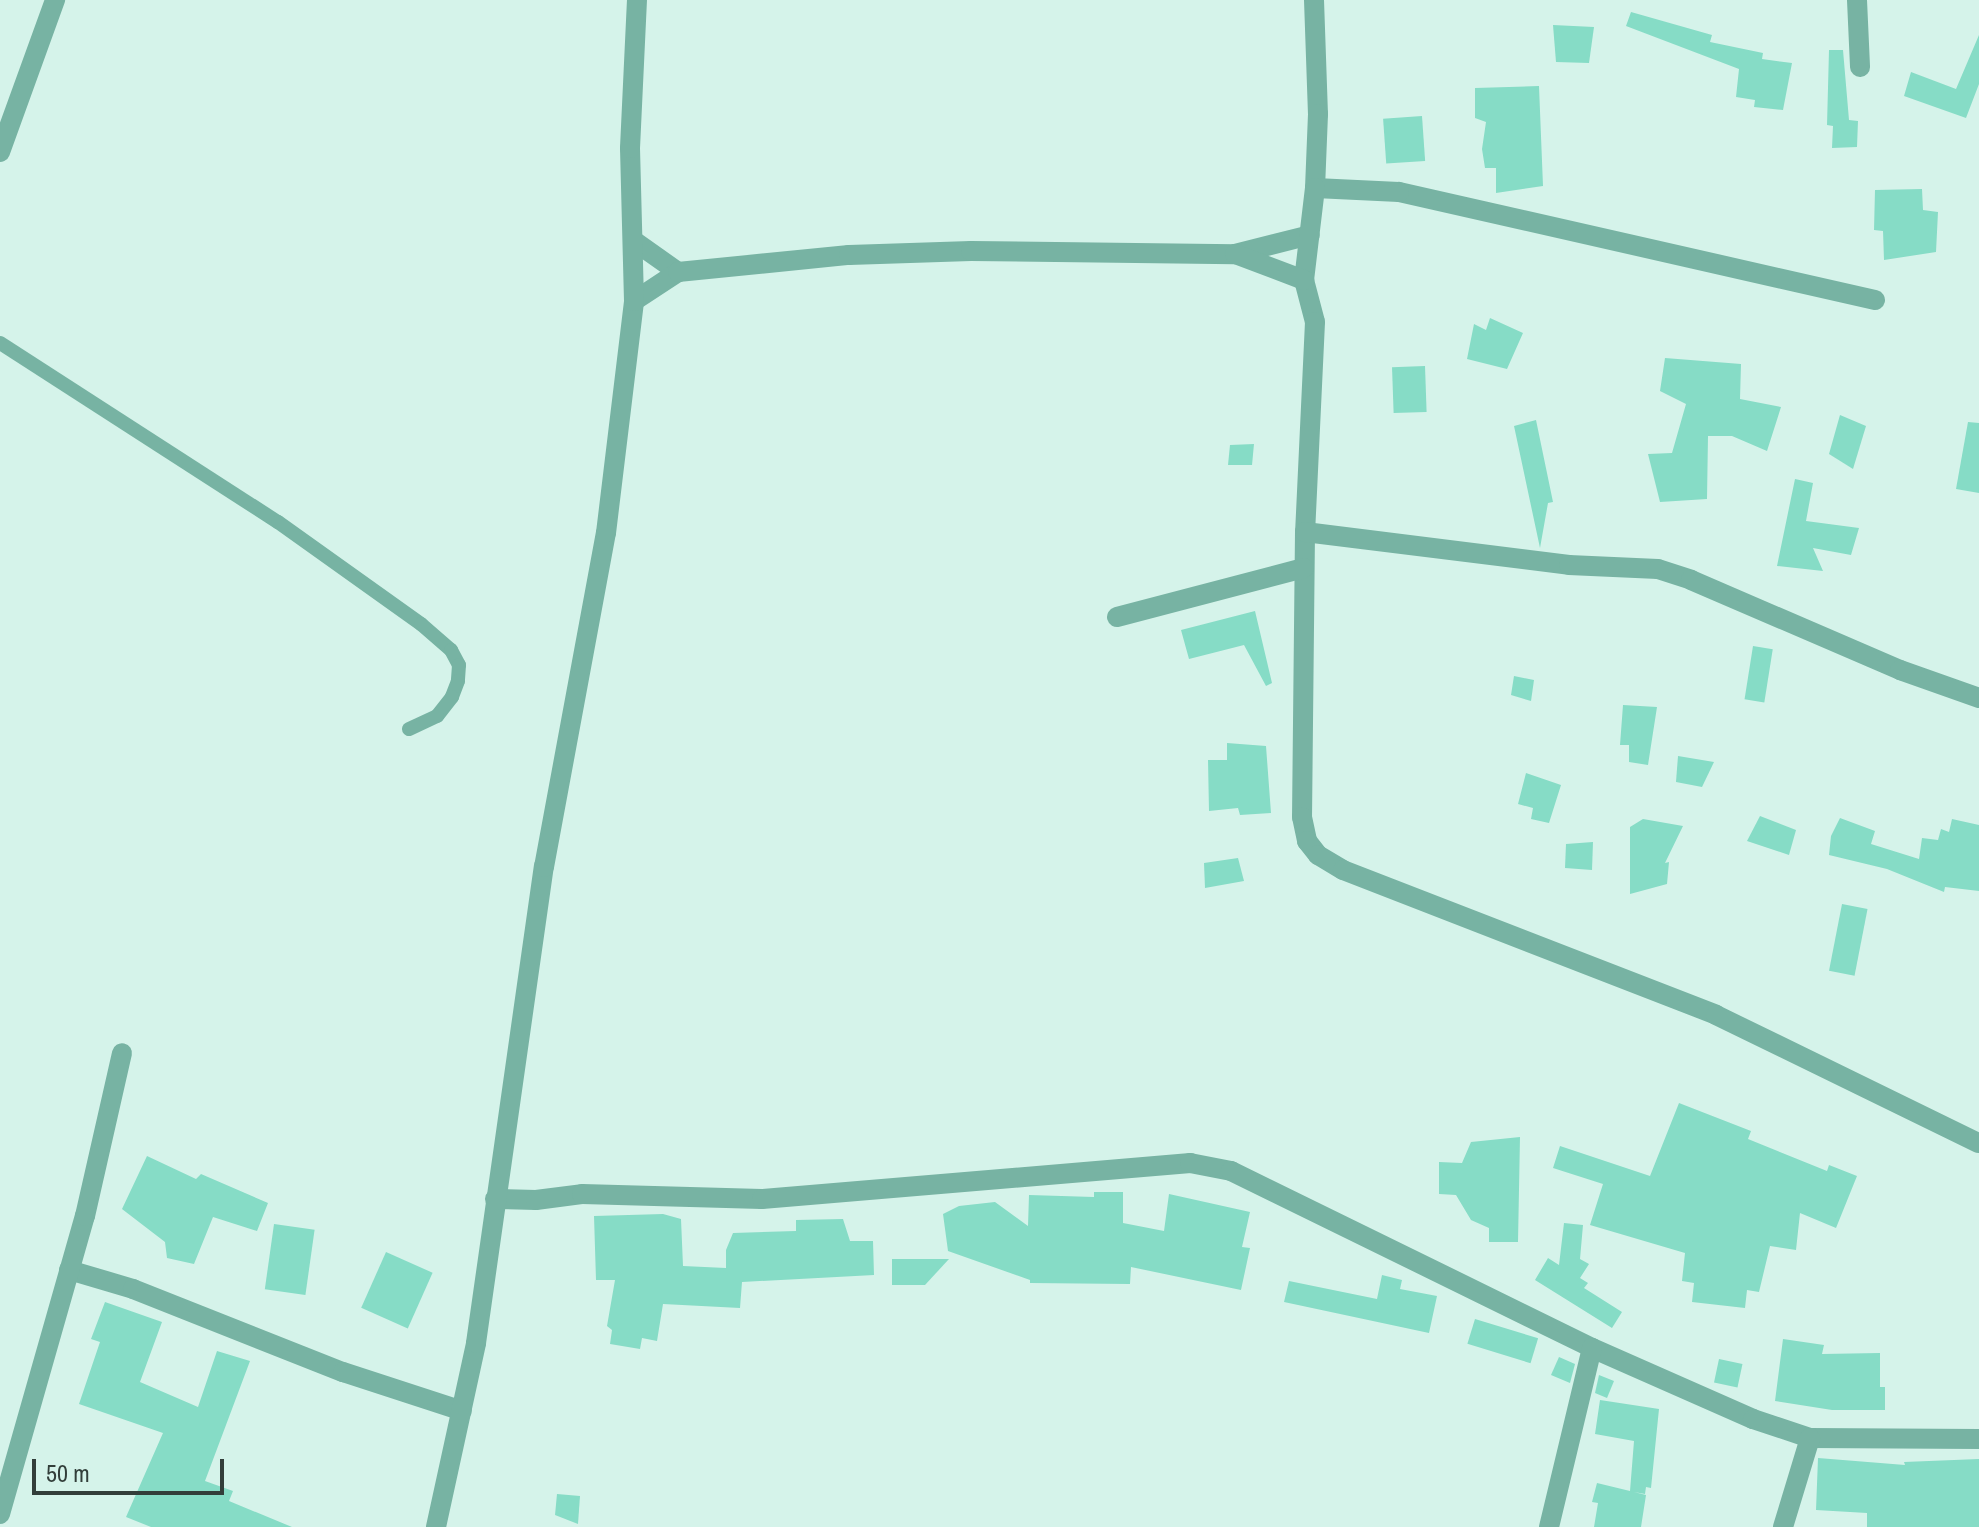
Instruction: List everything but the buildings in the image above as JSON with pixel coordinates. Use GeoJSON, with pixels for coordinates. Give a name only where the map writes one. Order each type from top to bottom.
{"type":"FeatureCollection","features":[{"type":"Feature","properties":{"kind":"street"},"geometry":{"type":"LineString","coordinates":[[0,152],[55,0]]}},
{"type":"Feature","properties":{"kind":"street"},"geometry":{"type":"LineString","coordinates":[[436,1527],[476,1343],[544,867],[606,533],[634,301],[630,148],[637,0]]}},
{"type":"Feature","properties":{"kind":"street"},"geometry":{"type":"LineString","coordinates":[[1314,0],[1318,114],[1315,188],[1304,280],[1315,322],[1304,568],[1301,802],[1307,841],[1318,855],[1381,887],[1716,1015],[1979,1143]]}},
{"type":"Feature","properties":{"kind":"street"},"geometry":{"type":"LineString","coordinates":[[1857,0],[1860,67]]}},
{"type":"Feature","properties":{"kind":"street"},"geometry":{"type":"LineString","coordinates":[[1315,188],[1399,192],[1875,300]]}},
{"type":"Feature","properties":{"kind":"street"},"geometry":{"type":"LineString","coordinates":[[634,301],[678,272],[849,255],[957,251],[1235,254],[1310,235]]}},
{"type":"Feature","properties":{"kind":"street"},"geometry":{"type":"LineString","coordinates":[[634,241],[678,272]]}},
{"type":"Feature","properties":{"kind":"street"},"geometry":{"type":"LineString","coordinates":[[1235,254],[1304,280]]}},
{"type":"Feature","properties":{"kind":"street"},"geometry":{"type":"LineString","coordinates":[[1305,532],[1446,546],[1569,565],[1658,569],[1691,580],[1900,670],[1979,698]]}},
{"type":"Feature","properties":{"kind":"street"},"geometry":{"type":"LineString","coordinates":[[1117,617],[1304,568]]}},
{"type":"Feature","properties":{"kind":"street"},"geometry":{"type":"LineString","coordinates":[[0,1514],[69,1270],[122,1053]]}},
{"type":"Feature","properties":{"kind":"street"},"geometry":{"type":"LineString","coordinates":[[495,1199],[536,1200],[582,1194],[762,1199],[1190,1163],[1231,1171],[1592,1348],[1703,1399],[1810,1438],[1979,1439]]}},
{"type":"Feature","properties":{"kind":"street"},"geometry":{"type":"LineString","coordinates":[[69,1270],[133,1289],[343,1372],[462,1411]]}},
{"type":"Feature","properties":{"kind":"street"},"geometry":{"type":"LineString","coordinates":[[1549,1527],[1592,1348]]}},
{"type":"Feature","properties":{"kind":"street"},"geometry":{"type":"LineString","coordinates":[[1783,1527],[1810,1438]]}},
{"type":"Feature","properties":{"kind":"lane"},"geometry":{"type":"LineString","coordinates":[[0,343],[278,522],[421,624],[451,650],[459,665],[458,681],[452,697],[437,716],[409,729]]}}]}
